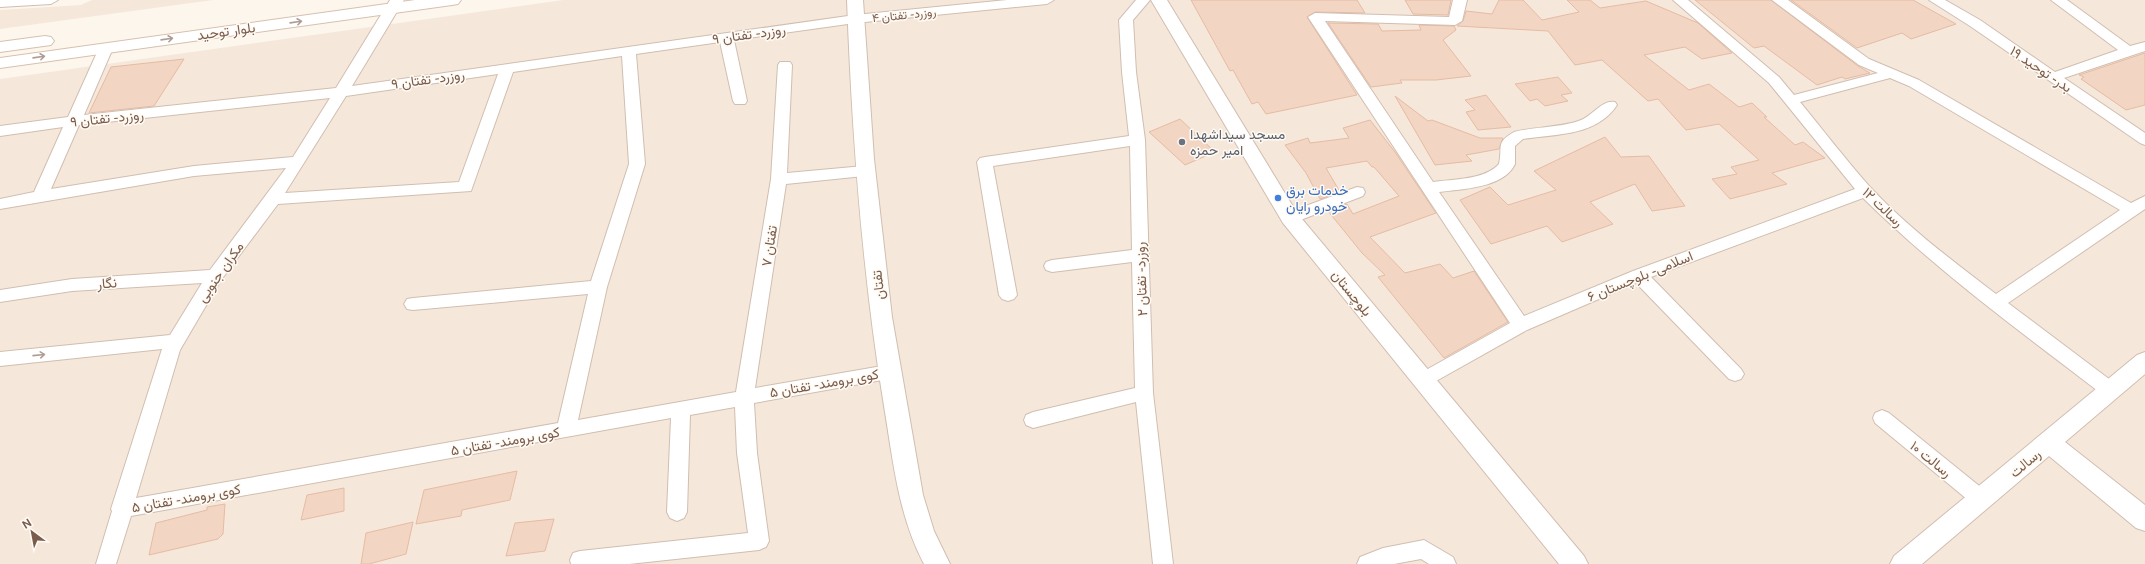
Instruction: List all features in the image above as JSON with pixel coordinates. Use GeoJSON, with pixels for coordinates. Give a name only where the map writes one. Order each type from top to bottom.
{"type":"FeatureCollection","features":[{"type":"Feature","properties":{"kind":"main road","name":"بلوار توحید"},"geometry":{"type":"LineString","coordinates":[[0,47],[347,0]]}},
{"type":"Feature","properties":{"kind":"main road","name":"بلوار توحید"},"geometry":{"type":"LineString","coordinates":[[0,63],[395,4],[452,0]]}},
{"type":"Feature","properties":{"kind":"street"},"geometry":{"type":"LineString","coordinates":[[0,3],[51,0]]}},
{"type":"Feature","properties":{"kind":"street","name":"روزرد - تفتان ۴"},"geometry":{"type":"LineString","coordinates":[[855,10],[1047,0]]}},
{"type":"Feature","properties":{"kind":"street","name":"روزرد - تفتان ۲"},"geometry":{"type":"LineString","coordinates":[[1143,0],[1126,20],[1128,72],[1137,140],[1144,393],[1164,564]]}},
{"type":"Feature","properties":{"kind":"street","name":"بلوچستان"},"geometry":{"type":"LineString","coordinates":[[1159,0],[1290,218],[1575,564]]}},
{"type":"Feature","properties":{"kind":"street"},"geometry":{"type":"LineString","coordinates":[[1460,0],[1455,21],[1315,17],[1522,325]]}},
{"type":"Feature","properties":{"kind":"street","name":"رسالت ۱۲"},"geometry":{"type":"LineString","coordinates":[[1680,0],[1774,80],[1865,190],[1900,225],[1949,267],[1997,302],[2110,390]]}},
{"type":"Feature","properties":{"kind":"street"},"geometry":{"type":"LineString","coordinates":[[1779,0],[1864,62],[1914,83],[2139,206],[1997,302]]}},
{"type":"Feature","properties":{"kind":"street","name":"بدر - توحید ۱۹"},"geometry":{"type":"LineString","coordinates":[[1936,0],[1975,23],[2145,140]]}},
{"type":"Feature","properties":{"kind":"street"},"geometry":{"type":"LineString","coordinates":[[2058,0],[2128,51]]}},
{"type":"Feature","properties":{"kind":"street","name":"مکران جنوبی"},"geometry":{"type":"LineString","coordinates":[[106,564],[121,509],[171,349],[215,276],[274,200],[395,4]]}},
{"type":"Feature","properties":{"kind":"street","name":"روزرد - تفتان ۹"},"geometry":{"type":"LineString","coordinates":[[0,131],[75,121],[342,92],[508,67],[726,38],[855,10]]}},
{"type":"Feature","properties":{"kind":"street","name":"تفتان"},"geometry":{"type":"LineString","coordinates":[[855,10],[864,171],[888,372],[908,482],[927,547],[937,564]]}},
{"type":"Feature","properties":{"kind":"street"},"geometry":{"type":"LineString","coordinates":[[726,38],[740,101]]}},
{"type":"Feature","properties":{"kind":"street"},"geometry":{"type":"LineString","coordinates":[[2053,77],[2145,46]]}},
{"type":"Feature","properties":{"kind":"street"},"geometry":{"type":"LineString","coordinates":[[40,196],[75,121],[106,48]]}},
{"type":"Feature","properties":{"kind":"street"},"geometry":{"type":"LineString","coordinates":[[566,430],[598,287],[638,164],[629,51]]}},
{"type":"Feature","properties":{"kind":"street","name":"تفتان ۷"},"geometry":{"type":"LineString","coordinates":[[580,560],[759,541],[747,453],[744,397],[779,180],[785,65]]}},
{"type":"Feature","properties":{"kind":"street"},"geometry":{"type":"LineString","coordinates":[[274,200],[465,187],[508,67]]}},
{"type":"Feature","properties":{"kind":"street"},"geometry":{"type":"LineString","coordinates":[[1792,100],[1890,74]]}},
{"type":"Feature","properties":{"kind":"street"},"geometry":{"type":"LineString","coordinates":[[1429,188],[1494,176],[1505,169],[1509,157],[1507,145],[1511,140],[1519,135],[1584,125],[1601,115],[1610,105]]}},
{"type":"Feature","properties":{"kind":"street"},"geometry":{"type":"LineString","coordinates":[[1008,296],[985,162],[1137,140]]}},
{"type":"Feature","properties":{"kind":"street"},"geometry":{"type":"LineString","coordinates":[[0,204],[194,171],[298,162]]}},
{"type":"Feature","properties":{"kind":"street"},"geometry":{"type":"LineString","coordinates":[[779,180],[864,171]]}},
{"type":"Feature","properties":{"kind":"street","name":"اسلامی - بلوچستان ۶"},"geometry":{"type":"LineString","coordinates":[[1423,380],[1522,325],[1639,275],[1865,190]]}},
{"type":"Feature","properties":{"kind":"street"},"geometry":{"type":"LineString","coordinates":[[1290,218],[1357,192]]}},
{"type":"Feature","properties":{"kind":"street"},"geometry":{"type":"LineString","coordinates":[[1052,266],[1140,255]]}},
{"type":"Feature","properties":{"kind":"street"},"geometry":{"type":"LineString","coordinates":[[1639,275],[1735,374]]}},
{"type":"Feature","properties":{"kind":"street","name":"نگار"},"geometry":{"type":"LineString","coordinates":[[0,296],[72,285],[215,276]]}},
{"type":"Feature","properties":{"kind":"street"},"geometry":{"type":"LineString","coordinates":[[413,304],[598,287]]}},
{"type":"Feature","properties":{"kind":"street"},"geometry":{"type":"LineString","coordinates":[[0,359],[176,342]]}},
{"type":"Feature","properties":{"kind":"street","name":"رسالت"},"geometry":{"type":"LineString","coordinates":[[1903,564],[2145,361]]}},
{"type":"Feature","properties":{"kind":"street","name":"کوی برومند - تفتان ۵"},"geometry":{"type":"LineString","coordinates":[[121,509],[888,372]]}},
{"type":"Feature","properties":{"kind":"street"},"geometry":{"type":"LineString","coordinates":[[1033,420],[1144,393]]}},
{"type":"Feature","properties":{"kind":"street"},"geometry":{"type":"LineString","coordinates":[[676,512],[681,408]]}},
{"type":"Feature","properties":{"kind":"street","name":"رسالت ۱۰"},"geometry":{"type":"LineString","coordinates":[[1882,418],[1981,500]]}},
{"type":"Feature","properties":{"kind":"street"},"geometry":{"type":"LineString","coordinates":[[2049,442],[2145,520]]}},
{"type":"Feature","properties":{"kind":"street"},"geometry":{"type":"LineString","coordinates":[[1367,564],[1383,557],[1424,549],[1446,564]]}},
{"type":"Feature","properties":{"kind":"shaded area"},"geometry":{"type":"Polygon","coordinates":[[[92,0],[213,0],[0,29],[0,10],[81,5],[92,0]]]}},
{"type":"Feature","properties":{"kind":"shaded area"},"geometry":{"type":"Polygon","coordinates":[[[563,0],[2145,0],[2145,564],[0,564],[0,79],[563,0]]]}},
{"type":"Feature","properties":{"kind":"building"},"geometry":{"type":"Polygon","coordinates":[[[1191,0],[1357,0],[1365,13],[1315,12],[1307,17],[1357,95],[1266,114],[1258,102],[1252,104],[1233,70],[1230,71],[1191,0]]]}},
{"type":"Feature","properties":{"kind":"building"},"geometry":{"type":"Polygon","coordinates":[[[1405,0],[1451,0],[1448,15],[1413,14],[1405,0]]]}},
{"type":"Feature","properties":{"kind":"building"},"geometry":{"type":"Polygon","coordinates":[[[1499,0],[1523,0],[1542,20],[1579,12],[1567,0],[1590,0],[1600,8],[1646,1],[1698,23],[1732,53],[1702,59],[1685,47],[1644,55],[1689,90],[1709,84],[1739,107],[1752,103],[1767,117],[1764,117],[1795,145],[1803,142],[1825,158],[1772,173],[1787,184],[1730,199],[1712,179],[1737,174],[1731,167],[1759,160],[1719,124],[1686,130],[1658,99],[1648,101],[1602,60],[1575,65],[1548,31],[1457,26],[1463,21],[1466,11],[1492,14],[1499,0]]]}},
{"type":"Feature","properties":{"kind":"building"},"geometry":{"type":"Polygon","coordinates":[[[1695,0],[1771,0],[1858,66],[1870,73],[1845,79],[1842,77],[1817,85],[1764,46],[1754,48],[1695,0]]]}},
{"type":"Feature","properties":{"kind":"building"},"geometry":{"type":"Polygon","coordinates":[[[1791,0],[1913,0],[1956,24],[1911,39],[1902,33],[1857,48],[1791,0]]]}},
{"type":"Feature","properties":{"kind":"building"},"geometry":{"type":"Polygon","coordinates":[[[1328,23],[1378,24],[1382,31],[1421,30],[1419,25],[1454,26],[1456,30],[1443,40],[1471,76],[1436,80],[1400,80],[1402,83],[1371,87],[1328,23]]]}},
{"type":"Feature","properties":{"kind":"building"},"geometry":{"type":"Polygon","coordinates":[[[2145,53],[2145,105],[2126,110],[2081,79],[2084,77],[2079,75],[2145,53]]]}},
{"type":"Feature","properties":{"kind":"building"},"geometry":{"type":"Polygon","coordinates":[[[184,59],[154,106],[89,113],[111,67],[184,59]]]}},
{"type":"Feature","properties":{"kind":"building"},"geometry":{"type":"Polygon","coordinates":[[[1558,77],[1572,93],[1561,95],[1568,101],[1545,106],[1537,99],[1530,101],[1515,84],[1558,77]]]}},
{"type":"Feature","properties":{"kind":"building"},"geometry":{"type":"Polygon","coordinates":[[[1486,95],[1511,127],[1478,130],[1466,112],[1475,110],[1465,100],[1486,95]]]}},
{"type":"Feature","properties":{"kind":"building"},"geometry":{"type":"Polygon","coordinates":[[[1395,96],[1428,121],[1432,120],[1480,138],[1503,138],[1499,149],[1466,155],[1472,161],[1435,165],[1395,96]]]}},
{"type":"Feature","properties":{"kind":"building","name":"مسجد سیداشهدا امیر حمزه"},"geometry":{"type":"Polygon","coordinates":[[[1180,119],[1215,152],[1185,165],[1149,132],[1180,119]]]}},
{"type":"Feature","properties":{"kind":"building"},"geometry":{"type":"Polygon","coordinates":[[[1370,120],[1395,152],[1436,213],[1370,237],[1405,273],[1440,264],[1453,278],[1474,271],[1508,322],[1444,358],[1378,277],[1385,275],[1362,253],[1328,211],[1347,204],[1353,214],[1399,196],[1367,161],[1326,168],[1340,192],[1320,199],[1306,173],[1285,145],[1308,138],[1310,143],[1349,138],[1343,128],[1370,120]]]}},
{"type":"Feature","properties":{"kind":"building"},"geometry":{"type":"Polygon","coordinates":[[[1605,137],[1621,157],[1649,156],[1685,206],[1652,211],[1635,184],[1590,202],[1613,224],[1562,242],[1547,226],[1491,244],[1460,200],[1490,187],[1508,205],[1556,190],[1534,171],[1605,137]]]}},
{"type":"Feature","properties":{"kind":"building"},"geometry":{"type":"Polygon","coordinates":[[[517,471],[510,500],[462,510],[461,516],[416,524],[424,490],[517,471]]]}},
{"type":"Feature","properties":{"kind":"building"},"geometry":{"type":"Polygon","coordinates":[[[344,488],[344,511],[301,520],[307,495],[344,488]]]}},
{"type":"Feature","properties":{"kind":"building"},"geometry":{"type":"Polygon","coordinates":[[[225,504],[223,534],[218,539],[149,555],[156,523],[207,510],[207,507],[225,504]]]}},
{"type":"Feature","properties":{"kind":"building"},"geometry":{"type":"Polygon","coordinates":[[[554,519],[545,551],[506,556],[515,523],[554,519]]]}},
{"type":"Feature","properties":{"kind":"building"},"geometry":{"type":"Polygon","coordinates":[[[413,522],[406,554],[369,564],[361,564],[366,533],[413,522]]]}},
{"type":"Feature","properties":{"kind":"place","name":"مسجد سیداشهدا امیر حمزه"},"geometry":{"type":"Point","coordinates":[1182,142]}},
{"type":"Feature","properties":{"kind":"place","name":"خدمات برق خودرو رایان"},"geometry":{"type":"Point","coordinates":[1278,198]}}]}
